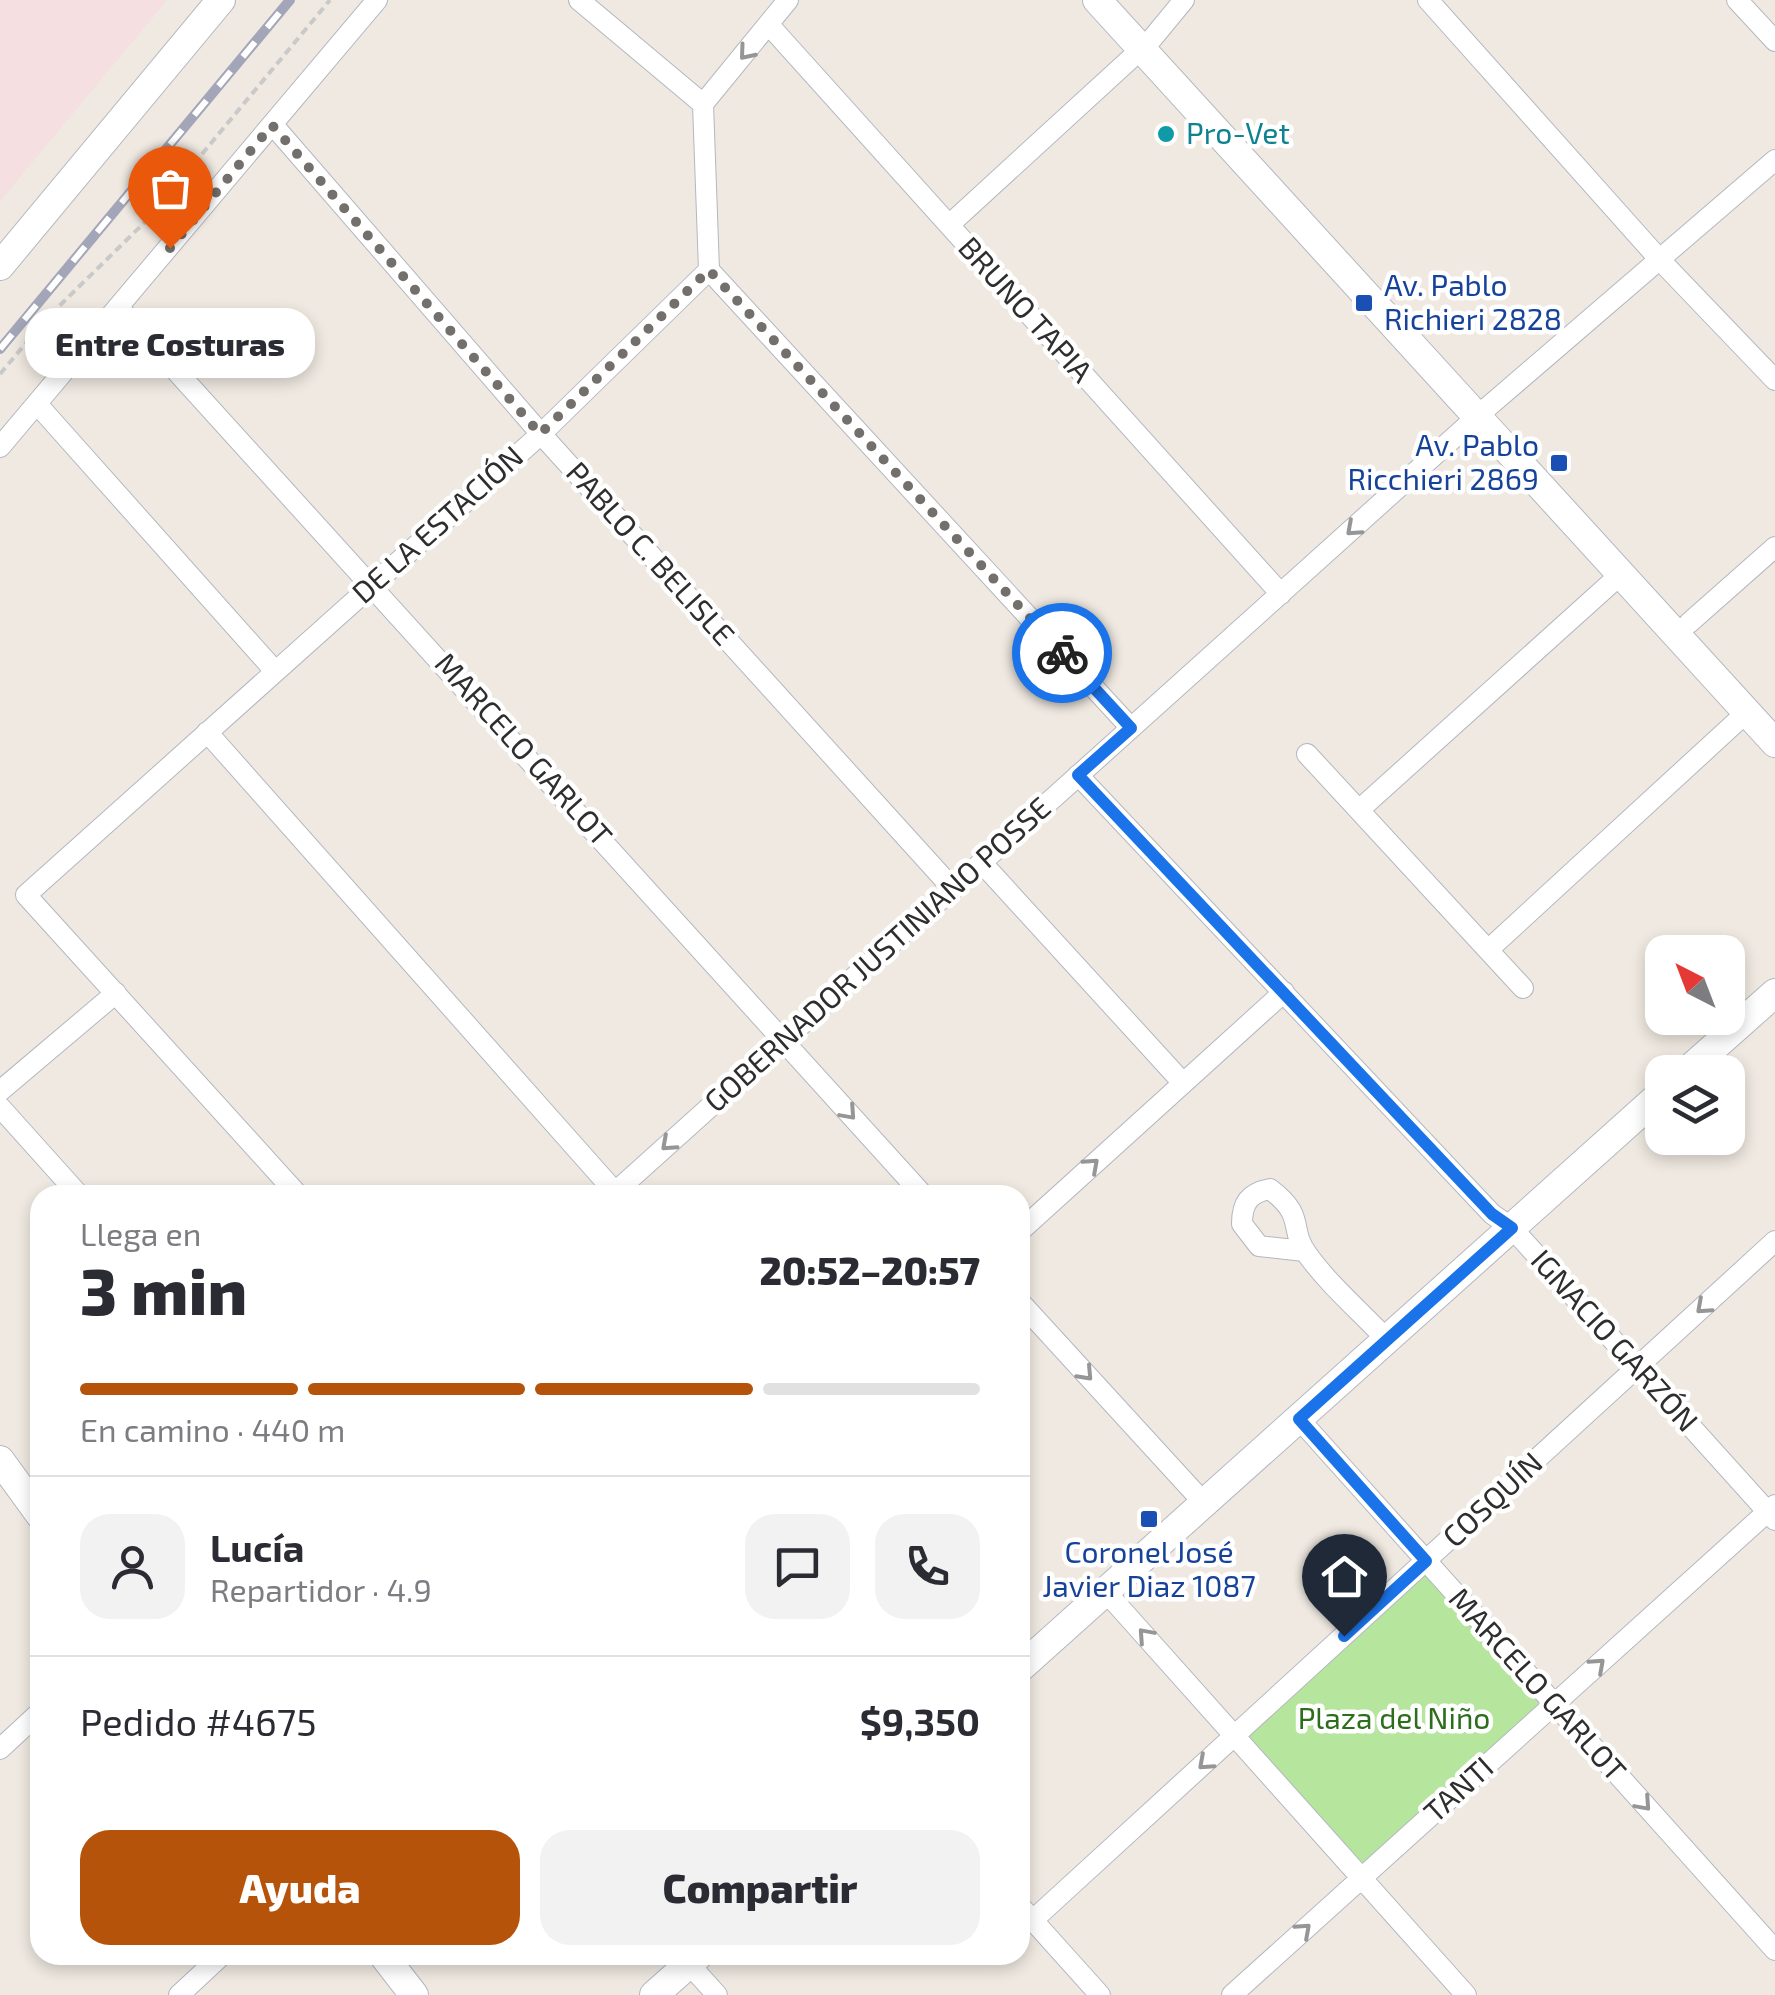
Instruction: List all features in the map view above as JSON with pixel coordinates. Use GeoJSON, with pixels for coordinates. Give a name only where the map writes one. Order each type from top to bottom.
{"type":"FeatureCollection","features":[{"type":"Feature","properties":{"kind":"main road"},"geometry":{"type":"LineString","coordinates":[[0,266],[221,0]]}},
{"type":"Feature","properties":{"kind":"main road"},"geometry":{"type":"LineString","coordinates":[[1096,0],[1146,44],[1483,412],[1689,623],[1761,715],[1775,743]]}},
{"type":"Feature","properties":{"kind":"main road"},"geometry":{"type":"LineString","coordinates":[[1114,0],[1146,44]]}},
{"type":"Feature","properties":{"kind":"main road"},"geometry":{"type":"LineString","coordinates":[[1483,412],[1620,574],[1761,715]]}},
{"type":"Feature","properties":{"kind":"main road"},"geometry":{"type":"LineString","coordinates":[[1705,1055],[1775,993]]}},
{"type":"Feature","properties":{"kind":"main road"},"geometry":{"type":"LineString","coordinates":[[1030,1659],[1645,1108]]}},
{"type":"Feature","properties":{"kind":"main road"},"geometry":{"type":"LineString","coordinates":[[0,1460],[30,1500]]}},
{"type":"Feature","properties":{"kind":"main road"},"geometry":{"type":"LineString","coordinates":[[391,1965],[414,1995]]}},
{"type":"Feature","properties":{"kind":"main road"},"geometry":{"type":"LineString","coordinates":[[654,1995],[687,1965]]}},
{"type":"Feature","properties":{"kind":"street"},"geometry":{"type":"LineString","coordinates":[[0,448],[377,0]]}},
{"type":"Feature","properties":{"kind":"street"},"geometry":{"type":"LineString","coordinates":[[580,0],[703,104]]}},
{"type":"Feature","properties":{"kind":"street"},"geometry":{"type":"LineString","coordinates":[[788,0],[703,104],[709,270],[1131,728]]}},
{"type":"Feature","properties":{"kind":"street"},"geometry":{"type":"LineString","coordinates":[[949,226],[1146,44],[1184,0]]}},
{"type":"Feature","properties":{"kind":"street"},"geometry":{"type":"LineString","coordinates":[[1428,0],[1660,260],[1775,380]]}},
{"type":"Feature","properties":{"kind":"street"},"geometry":{"type":"LineString","coordinates":[[1738,0],[1775,41]]}},
{"type":"Feature","properties":{"kind":"street","name":"BRUNO TAPIA"},"geometry":{"type":"LineString","coordinates":[[769,25],[1281,594]]}},
{"type":"Feature","properties":{"kind":"street","name":"PABLO C. BELISLE"},"geometry":{"type":"LineString","coordinates":[[272,125],[540,434],[953,888]]}},
{"type":"Feature","properties":{"kind":"street","name":"GOBERNADOR JUSTINIANO POSSE"},"geometry":{"type":"LineString","coordinates":[[623,1185],[1483,412],[1775,160]]}},
{"type":"Feature","properties":{"kind":"street","name":"DE LA ESTACIÓN"},"geometry":{"type":"LineString","coordinates":[[116,993],[26,895],[540,434],[709,270]]}},
{"type":"Feature","properties":{"kind":"street","name":"MARCELO GARLOT"},"geometry":{"type":"LineString","coordinates":[[120,309],[914,1185]]}},
{"type":"Feature","properties":{"kind":"street"},"geometry":{"type":"LineString","coordinates":[[37,404],[275,671]]}},
{"type":"Feature","properties":{"kind":"street"},"geometry":{"type":"LineString","coordinates":[[1689,623],[1775,547]]}},
{"type":"Feature","properties":{"kind":"street"},"geometry":{"type":"LineString","coordinates":[[1359,810],[1620,574]]}},
{"type":"Feature","properties":{"kind":"street"},"geometry":{"type":"LineString","coordinates":[[1488,950],[1761,715]]}},
{"type":"Feature","properties":{"kind":"street"},"geometry":{"type":"LineString","coordinates":[[207,732],[605,1185]]}},
{"type":"Feature","properties":{"kind":"street"},"geometry":{"type":"LineString","coordinates":[[1306,754],[1523,988]]}},
{"type":"Feature","properties":{"kind":"street","name":"IGNACIO GARZÓN"},"geometry":{"type":"LineString","coordinates":[[1078,775],[1492,1214],[1512,1228],[1772,1512]]}},
{"type":"Feature","properties":{"kind":"street"},"geometry":{"type":"LineString","coordinates":[[982,863],[1183,1082]]}},
{"type":"Feature","properties":{"kind":"street"},"geometry":{"type":"LineString","coordinates":[[1030,1221],[1284,992]]}},
{"type":"Feature","properties":{"kind":"street"},"geometry":{"type":"LineString","coordinates":[[0,1091],[116,993],[289,1185]]}},
{"type":"Feature","properties":{"kind":"street"},"geometry":{"type":"LineString","coordinates":[[0,1107],[70,1185]]}},
{"type":"Feature","properties":{"kind":"street","name":"COSQUÍN"},"geometry":{"type":"LineString","coordinates":[[1030,1910],[1235,1736],[1775,1241]]}},
{"type":"Feature","properties":{"kind":"street"},"geometry":{"type":"LineString","coordinates":[[1304,1250],[1386,1340]]}},
{"type":"Feature","properties":{"kind":"street"},"geometry":{"type":"LineString","coordinates":[[1030,1313],[1204,1503]]}},
{"type":"Feature","properties":{"kind":"street","name":"MARCELO GARLOT"},"geometry":{"type":"LineString","coordinates":[[1299,1419],[1775,1950]]}},
{"type":"Feature","properties":{"kind":"street","name":"TANTI"},"geometry":{"type":"LineString","coordinates":[[1232,1995],[1772,1512]]}},
{"type":"Feature","properties":{"kind":"street"},"geometry":{"type":"LineString","coordinates":[[1106,1592],[1466,1995]]}},
{"type":"Feature","properties":{"kind":"street"},"geometry":{"type":"LineString","coordinates":[[0,1749],[30,1721]]}},
{"type":"Feature","properties":{"kind":"street"},"geometry":{"type":"LineString","coordinates":[[1030,1917],[1100,1995]]}},
{"type":"Feature","properties":{"kind":"street"},"geometry":{"type":"LineString","coordinates":[[179,1995],[211,1965]]}},
{"type":"Feature","properties":{"kind":"street"},"geometry":{"type":"LineString","coordinates":[[698,1965],[717,1995]]}},
{"type":"Feature","properties":{"kind":"path"},"geometry":{"type":"LineString","coordinates":[[0,374],[47,318],[148,219],[330,0]]}},
{"type":"Feature","properties":{"kind":"shaded area"},"geometry":{"type":"Polygon","coordinates":[[[0,0],[167,0],[0,201],[0,0]]]}},
{"type":"Feature","properties":{"kind":"green space","name":"Plaza del Niño"},"geometry":{"type":"Polygon","coordinates":[[[1426,1561],[1554,1704],[1361,1878],[1235,1736],[1426,1561]]]}},
{"type":"Feature","properties":{"kind":"railway"},"geometry":{"type":"LineString","coordinates":[[0,349],[290,0]]}},
{"type":"Feature","properties":{"kind":"way so far"},"geometry":{"type":"LineString","coordinates":[[170,248],[272,125],[540,434],[709,270],[1062,653]]}},
{"type":"Feature","properties":{"kind":"place","name":"Pro-Vet"},"geometry":{"type":"Point","coordinates":[1166,134]}},
{"type":"Feature","properties":{"kind":"place","name":"Entre Costuras"},"geometry":{"type":"Point","coordinates":[170,248]}},
{"type":"Feature","properties":{"kind":"place","name":"Av. Pablo Richieri 2828"},"geometry":{"type":"Point","coordinates":[1364,303]}},
{"type":"Feature","properties":{"kind":"place","name":"Av. Pablo Ricchieri 2869"},"geometry":{"type":"Point","coordinates":[1559,463]}},
{"type":"Feature","properties":{"kind":"place","name":"Coronel José Javier Diaz 1087"},"geometry":{"type":"Point","coordinates":[1149,1519]}},
{"type":"Feature","properties":{"kind":"route"},"geometry":{"type":"LineString","coordinates":[[1062,653],[1131,728],[1078,775],[1492,1214],[1512,1228],[1299,1419],[1426,1561],[1344,1636]]}}]}
